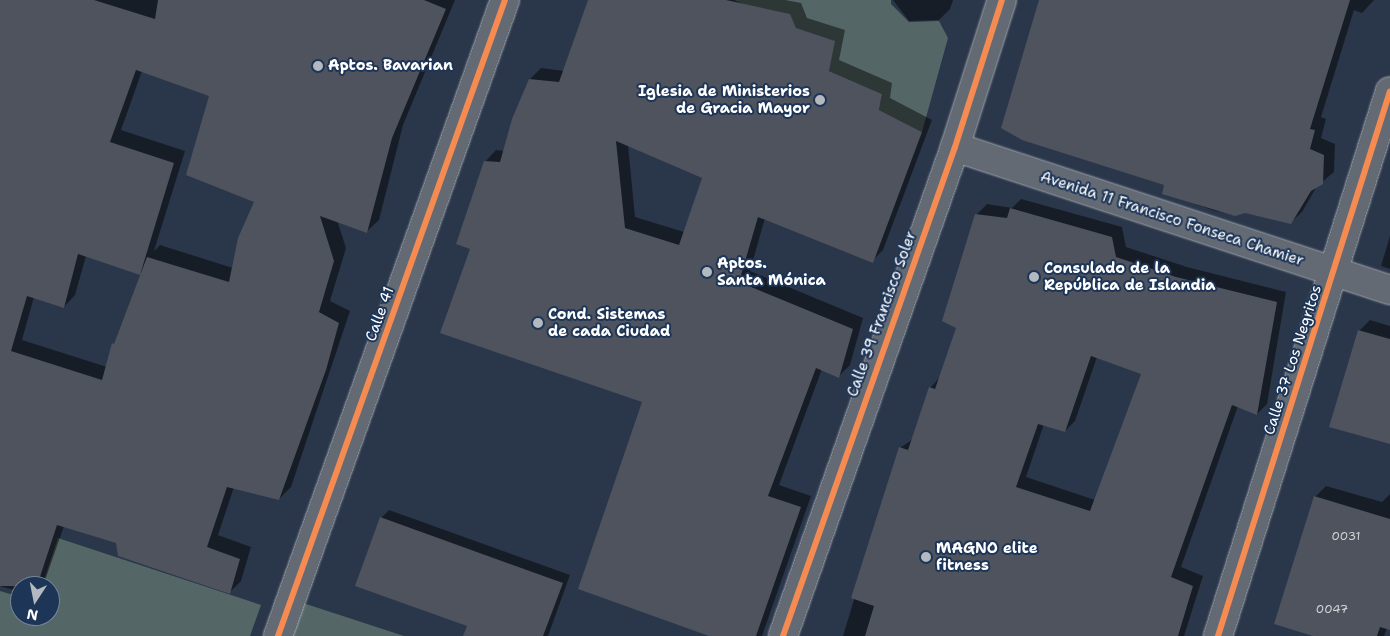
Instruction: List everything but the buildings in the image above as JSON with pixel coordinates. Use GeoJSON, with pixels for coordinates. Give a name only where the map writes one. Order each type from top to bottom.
{"type":"FeatureCollection","features":[{"type":"Feature","properties":{"kind":"street","name":"Calle 41"},"geometry":{"type":"LineString","coordinates":[[278,636],[505,0]]}},
{"type":"Feature","properties":{"kind":"street","name":"Calle 39 Francisco Soler"},"geometry":{"type":"LineString","coordinates":[[783,636],[955,147],[1002,0]]}},
{"type":"Feature","properties":{"kind":"street","name":"Calle 37 Los Negritos"},"geometry":{"type":"LineString","coordinates":[[1218,636],[1390,91]]}},
{"type":"Feature","properties":{"kind":"street","name":"Avenida 11 Francisco Fonseca Chamier"},"geometry":{"type":"LineString","coordinates":[[955,147],[1390,290]]}},
{"type":"Feature","properties":{"kind":"shaded area"},"geometry":{"type":"Polygon","coordinates":[[[734,0],[891,0],[891,4],[909,22],[939,21],[948,38],[922,132],[879,110],[882,94],[829,71],[796,28],[734,0]]]}},
{"type":"Feature","properties":{"kind":"shaded area"},"geometry":{"type":"Polygon","coordinates":[[[58,538],[261,605],[250,636],[0,636],[0,591],[10,594],[10,626],[60,626],[60,576],[45,576],[58,538]]]}},
{"type":"Feature","properties":{"kind":"shaded area"},"geometry":{"type":"Polygon","coordinates":[[[303,603],[404,636],[292,636],[303,603]]]}},
{"type":"Feature","properties":{"kind":"cycle path"},"geometry":{"type":"LineString","coordinates":[[278,636],[505,0]]}},
{"type":"Feature","properties":{"kind":"cycle path"},"geometry":{"type":"LineString","coordinates":[[783,636],[955,147],[1002,0]]}},
{"type":"Feature","properties":{"kind":"cycle path"},"geometry":{"type":"LineString","coordinates":[[1218,636],[1390,91]]}},
{"type":"Feature","properties":{"kind":"place","name":"Aptos. Bavarian"},"geometry":{"type":"Point","coordinates":[318,66]}},
{"type":"Feature","properties":{"kind":"place","name":"Iglesia de Ministerios de Gracia Mayor"},"geometry":{"type":"Point","coordinates":[820,100]}},
{"type":"Feature","properties":{"kind":"place","name":"Aptos. Santa Mónica"},"geometry":{"type":"Point","coordinates":[707,272]}},
{"type":"Feature","properties":{"kind":"place","name":"Consulado de la República de Islandia"},"geometry":{"type":"Point","coordinates":[1034,277]}},
{"type":"Feature","properties":{"kind":"place","name":"Cond. Sistemas de cada Ciudad"},"geometry":{"type":"Point","coordinates":[538,323]}},
{"type":"Feature","properties":{"kind":"place","name":"MAGNO elite fitness"},"geometry":{"type":"Point","coordinates":[926,557]}}]}
